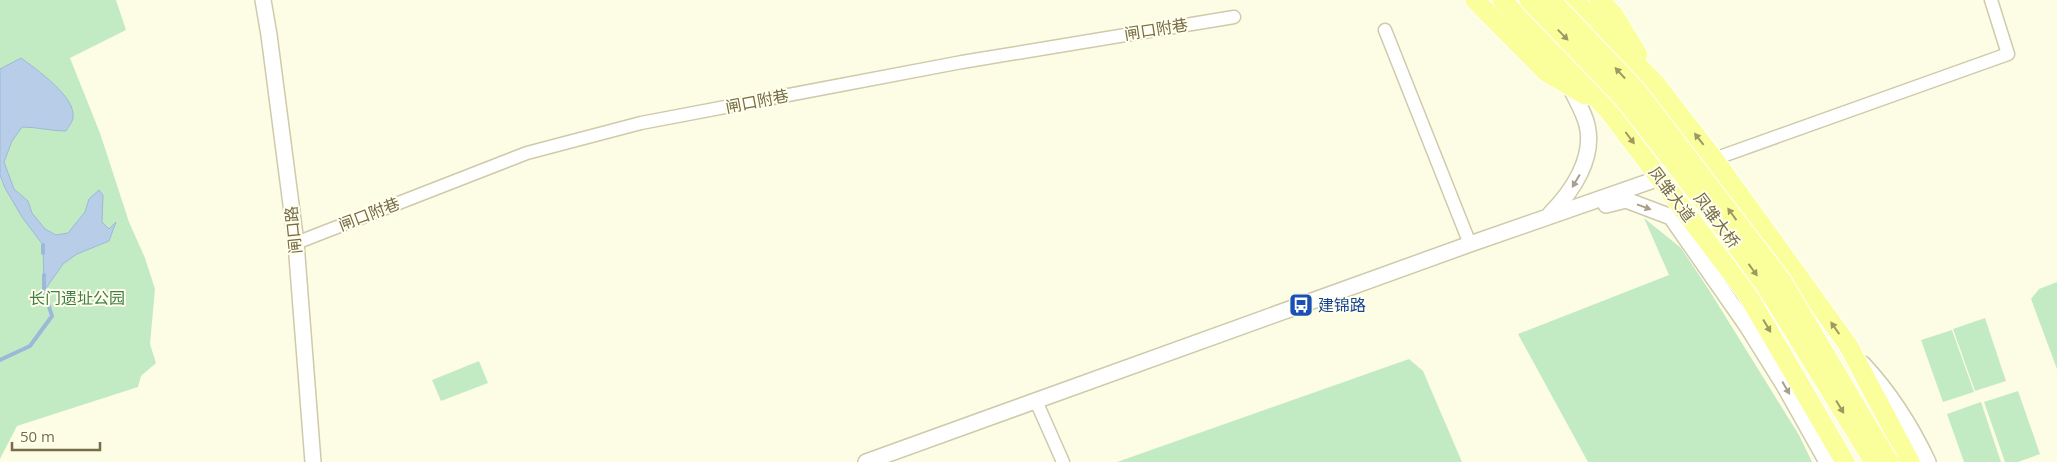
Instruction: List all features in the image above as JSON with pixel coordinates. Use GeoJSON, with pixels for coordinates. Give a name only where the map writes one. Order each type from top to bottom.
{"type":"FeatureCollection","features":[{"type":"Feature","properties":{"kind":"main road"},"geometry":{"type":"LineString","coordinates":[[1475,0],[1546,72],[1608,110]]}},
{"type":"Feature","properties":{"kind":"main road","name":"凤雏大道"},"geometry":{"type":"LineString","coordinates":[[1502,0],[1608,110],[1746,292],[1845,462]]}},
{"type":"Feature","properties":{"kind":"main road","name":"凤雏大桥"},"geometry":{"type":"LineString","coordinates":[[1529,0],[1624,99],[1715,216],[1766,288],[1874,462]]}},
{"type":"Feature","properties":{"kind":"main road","name":"凤雏大桥"},"geometry":{"type":"LineString","coordinates":[[1551,0],[1637,91],[1782,281],[1890,462]]}},
{"type":"Feature","properties":{"kind":"main road"},"geometry":{"type":"LineString","coordinates":[[1574,0],[1656,84],[1714,158],[1852,352],[1910,462]]}},
{"type":"Feature","properties":{"kind":"main road"},"geometry":{"type":"LineString","coordinates":[[1600,0],[1614,15],[1656,84]]}},
{"type":"Feature","properties":{"kind":"street","name":"闸口路"},"geometry":{"type":"LineString","coordinates":[[262,0],[269,35],[296,243],[310,447],[313,462]]}},
{"type":"Feature","properties":{"kind":"street"},"geometry":{"type":"LineString","coordinates":[[866,462],[1470,244],[2008,54],[1991,0]]}},
{"type":"Feature","properties":{"kind":"street","name":"闸口附巷"},"geometry":{"type":"LineString","coordinates":[[296,243],[527,153],[641,123],[962,62],[1234,16]]}},
{"type":"Feature","properties":{"kind":"street"},"geometry":{"type":"LineString","coordinates":[[1384,30],[1470,244]]}},
{"type":"Feature","properties":{"kind":"street"},"geometry":{"type":"LineString","coordinates":[[1546,218],[1562,202],[1580,176],[1588,146],[1587,125],[1570,86]]}},
{"type":"Feature","properties":{"kind":"street"},"geometry":{"type":"LineString","coordinates":[[1546,218],[1626,200],[1686,222],[1701,232]]}},
{"type":"Feature","properties":{"kind":"street"},"geometry":{"type":"LineString","coordinates":[[1671,217],[1747,326],[1785,387],[1827,462]]}},
{"type":"Feature","properties":{"kind":"street"},"geometry":{"type":"LineString","coordinates":[[1852,352],[1879,382],[1906,420],[1928,462]]}},
{"type":"Feature","properties":{"kind":"street"},"geometry":{"type":"LineString","coordinates":[[1036,400],[1063,462]]}},
{"type":"Feature","properties":{"kind":"green space","name":"长门遗址公园"},"geometry":{"type":"Polygon","coordinates":[[[0,0],[116,0],[126,30],[70,58],[100,133],[129,222],[145,258],[155,289],[150,344],[156,363],[141,376],[138,387],[17,426],[0,459],[0,0]]]}},
{"type":"Feature","properties":{"kind":"green space"},"geometry":{"type":"Polygon","coordinates":[[[1644,218],[1681,248],[1799,435],[1812,462],[1588,462],[1518,334],[1669,275],[1644,218]]]}},
{"type":"Feature","properties":{"kind":"green space"},"geometry":{"type":"Polygon","coordinates":[[[2057,282],[2057,369],[2031,299],[2039,289],[2057,282]]]}},
{"type":"Feature","properties":{"kind":"green space"},"geometry":{"type":"Polygon","coordinates":[[[1985,318],[2006,381],[1975,391],[1953,329],[1985,318]]]}},
{"type":"Feature","properties":{"kind":"green space"},"geometry":{"type":"Polygon","coordinates":[[[1952,330],[1974,392],[1943,402],[1921,340],[1952,330]]]}},
{"type":"Feature","properties":{"kind":"green space"},"geometry":{"type":"Polygon","coordinates":[[[1409,359],[1423,371],[1462,462],[1117,462],[1409,359]]]}},
{"type":"Feature","properties":{"kind":"green space"},"geometry":{"type":"Polygon","coordinates":[[[479,361],[488,383],[441,401],[432,380],[479,361]]]}},
{"type":"Feature","properties":{"kind":"green space"},"geometry":{"type":"Polygon","coordinates":[[[2018,391],[2040,454],[2018,462],[2005,462],[1984,402],[2018,391]]]}},
{"type":"Feature","properties":{"kind":"green space"},"geometry":{"type":"Polygon","coordinates":[[[1981,402],[2001,462],[1964,462],[1947,414],[1981,402]]]}},
{"type":"Feature","properties":{"kind":"water"},"geometry":{"type":"Polygon","coordinates":[[[21,58],[62,92],[72,109],[73,117],[66,131],[22,127],[12,141],[4,162],[14,189],[28,201],[32,213],[45,229],[56,235],[68,233],[85,212],[89,199],[99,190],[103,195],[102,222],[109,229],[116,222],[109,241],[77,254],[63,264],[44,291],[43,245],[22,217],[5,188],[0,175],[0,69],[21,58]]]}},
{"type":"Feature","properties":{"kind":"waterway"},"geometry":{"type":"LineString","coordinates":[[43,245],[43,253]]}},
{"type":"Feature","properties":{"kind":"waterway"},"geometry":{"type":"LineString","coordinates":[[0,360],[30,346],[52,316],[44,291],[44,275]]}},
{"type":"Feature","properties":{"kind":"place","name":"建锦路"},"geometry":{"type":"Point","coordinates":[1301,305]}}]}
